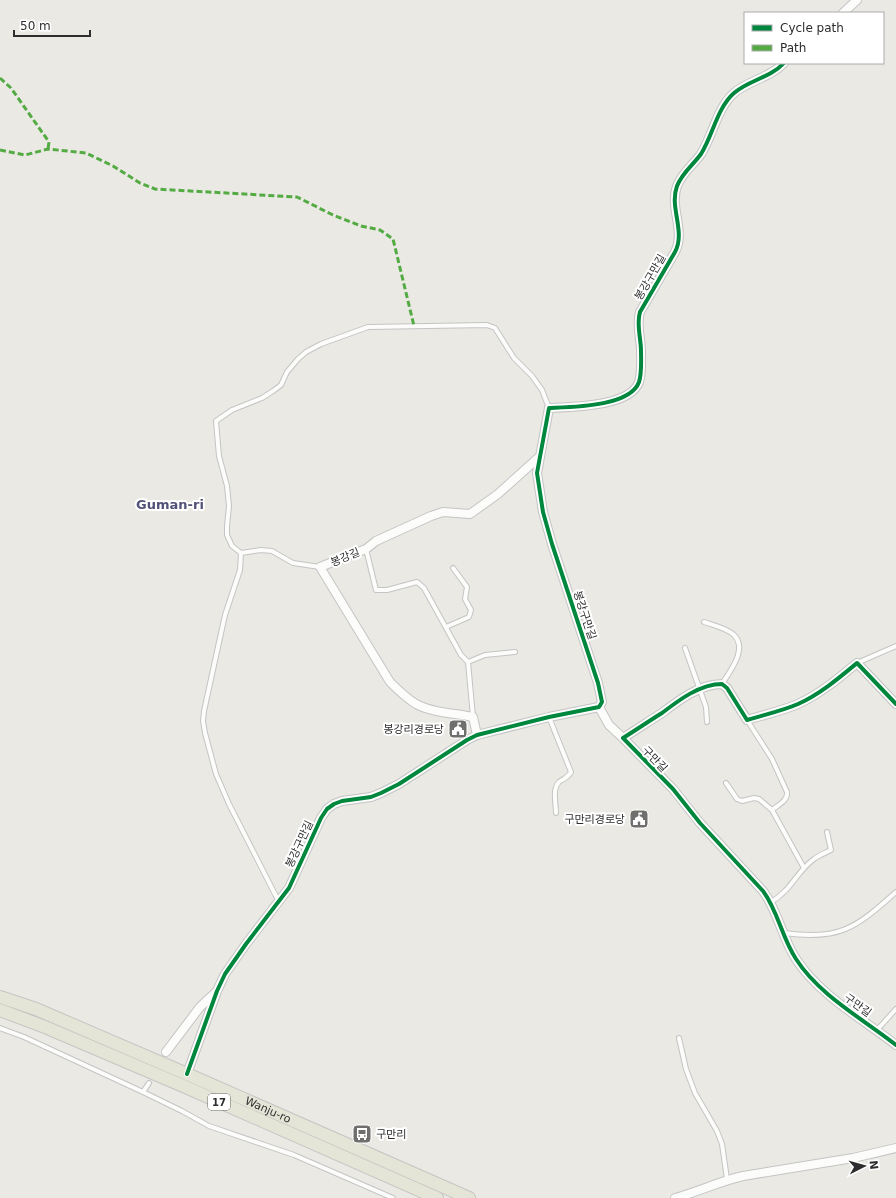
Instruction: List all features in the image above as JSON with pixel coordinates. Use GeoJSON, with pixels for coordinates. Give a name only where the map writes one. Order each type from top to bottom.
{"type":"FeatureCollection","features":[{"type":"Feature","properties":{"kind":"main road","name":"Wanju-ro"},"geometry":{"type":"LineString","coordinates":[[0,997],[36,1009],[469,1198]]}},
{"type":"Feature","properties":{"kind":"main road","name":"Wanju-ro"},"geometry":{"type":"LineString","coordinates":[[0,1010],[45,1027],[181,1085],[437,1198]]}},
{"type":"Feature","properties":{"kind":"street"},"geometry":{"type":"LineString","coordinates":[[844,12],[857,0]]}},
{"type":"Feature","properties":{"kind":"street","name":"봉강구만길"},"geometry":{"type":"LineString","coordinates":[[187,1074],[217,991],[225,974],[289,888],[321,818],[327,809],[334,804],[371,797],[381,793],[399,784],[477,735],[549,717],[599,707],[602,702],[598,683],[552,544],[543,512],[536,473],[549,408],[606,403],[629,393],[636,388],[640,381],[641,366],[638,318],[675,252],[679,242],[675,201],[675,193],[678,184],[683,174],[700,154],[726,102],[740,88],[775,71],[783,64]]}},
{"type":"Feature","properties":{"kind":"street","name":"봉강길"},"geometry":{"type":"LineString","coordinates":[[473,717],[434,710],[417,704],[403,696],[390,682],[320,567],[366,549],[376,541],[431,516],[443,512],[470,514],[498,494],[538,458]]}},
{"type":"Feature","properties":{"kind":"street"},"geometry":{"type":"LineString","coordinates":[[623,738],[682,698],[717,684],[722,684],[727,688],[747,720],[806,700],[835,681],[857,663],[896,704]]}},
{"type":"Feature","properties":{"kind":"street","name":"구만길"},"geometry":{"type":"LineString","coordinates":[[599,707],[609,725],[673,789],[700,823],[763,891],[771,902],[790,949],[797,961],[817,984],[844,1007],[896,1045]]}},
{"type":"Feature","properties":{"kind":"street"},"geometry":{"type":"LineString","coordinates":[[473,717],[477,735]]}},
{"type":"Feature","properties":{"kind":"street"},"geometry":{"type":"LineString","coordinates":[[166,1052],[200,1007],[217,991]]}},
{"type":"Feature","properties":{"kind":"street"},"geometry":{"type":"LineString","coordinates":[[675,1198],[728,1180],[759,1172],[853,1158],[896,1148]]}},
{"type":"Feature","properties":{"kind":"lane"},"geometry":{"type":"LineString","coordinates":[[320,567],[293,563],[272,551],[261,550],[241,553],[232,546],[227,535],[229,506],[227,486],[219,456],[216,421],[232,410],[262,398],[281,385],[287,372],[306,352],[321,344],[368,327],[487,325],[495,328],[514,358],[532,376],[542,390],[549,408]]}},
{"type":"Feature","properties":{"kind":"lane"},"geometry":{"type":"LineString","coordinates":[[366,549],[376,590],[387,590],[417,582],[424,588],[461,655],[468,662],[473,717]]}},
{"type":"Feature","properties":{"kind":"lane"},"geometry":{"type":"LineString","coordinates":[[241,553],[240,570],[225,616],[213,665],[204,721],[205,733],[216,774],[229,804],[279,902]]}},
{"type":"Feature","properties":{"kind":"lane"},"geometry":{"type":"LineString","coordinates":[[446,627],[469,617],[471,610],[465,599],[467,587],[453,568]]}},
{"type":"Feature","properties":{"kind":"lane"},"geometry":{"type":"LineString","coordinates":[[704,622],[734,635],[738,643],[739,650],[737,659],[722,684]]}},
{"type":"Feature","properties":{"kind":"lane"},"geometry":{"type":"LineString","coordinates":[[857,663],[896,646]]}},
{"type":"Feature","properties":{"kind":"lane"},"geometry":{"type":"LineString","coordinates":[[685,648],[706,706],[707,722]]}},
{"type":"Feature","properties":{"kind":"lane"},"geometry":{"type":"LineString","coordinates":[[468,662],[485,655],[515,652]]}},
{"type":"Feature","properties":{"kind":"lane"},"geometry":{"type":"LineString","coordinates":[[549,717],[570,772],[569,777],[560,782],[555,788],[556,813]]}},
{"type":"Feature","properties":{"kind":"lane"},"geometry":{"type":"LineString","coordinates":[[747,720],[772,759],[787,792],[787,796],[784,801],[772,810]]}},
{"type":"Feature","properties":{"kind":"lane"},"geometry":{"type":"LineString","coordinates":[[726,783],[737,799],[742,801],[754,798],[759,799],[772,810],[804,868]]}},
{"type":"Feature","properties":{"kind":"lane"},"geometry":{"type":"LineString","coordinates":[[771,902],[787,891],[804,868],[813,860],[831,850],[827,832]]}},
{"type":"Feature","properties":{"kind":"lane"},"geometry":{"type":"LineString","coordinates":[[784,933],[803,936],[817,936],[833,934],[845,930],[867,917],[896,892]]}},
{"type":"Feature","properties":{"kind":"lane"},"geometry":{"type":"LineString","coordinates":[[877,1030],[896,1009]]}},
{"type":"Feature","properties":{"kind":"lane"},"geometry":{"type":"LineString","coordinates":[[0,1028],[24,1037],[182,1110],[208,1126],[294,1155],[393,1198]]}},
{"type":"Feature","properties":{"kind":"lane"},"geometry":{"type":"LineString","coordinates":[[679,1038],[686,1069],[695,1093],[717,1131],[722,1144],[728,1180]]}},
{"type":"Feature","properties":{"kind":"lane"},"geometry":{"type":"LineString","coordinates":[[143,1092],[149,1083]]}},
{"type":"Feature","properties":{"kind":"marked path"},"geometry":{"type":"LineString","coordinates":[[0,78],[11,88],[49,142],[48,149]]}},
{"type":"Feature","properties":{"kind":"marked path"},"geometry":{"type":"LineString","coordinates":[[0,150],[25,155],[48,149],[86,153],[113,166],[140,183],[155,189],[297,197],[333,215],[361,226],[380,230],[393,239],[414,326]]}},
{"type":"Feature","properties":{"kind":"cycle path"},"geometry":{"type":"LineString","coordinates":[[187,1074],[217,991],[225,974],[289,888],[321,818],[327,809],[342,801],[371,797],[381,793],[399,784],[477,735],[549,717],[599,707],[602,702],[598,683],[552,544],[543,512],[537,473],[549,408],[585,406],[612,401],[633,390],[639,382],[641,371],[641,346],[638,321],[640,312],[675,252],[678,244],[679,236],[675,194],[679,181],[701,154],[719,114],[728,99],[746,85],[766,76],[783,64]]}},
{"type":"Feature","properties":{"kind":"cycle path"},"geometry":{"type":"LineString","coordinates":[[896,704],[857,663],[829,685],[806,700],[786,709],[747,720],[727,688],[722,684],[706,687],[683,698],[623,738],[673,789],[700,823],[763,891],[773,907],[791,951],[806,972],[842,1006],[896,1045]]}},
{"type":"Feature","properties":{"kind":"place","name":"봉강리경로당"},"geometry":{"type":"Point","coordinates":[458,729]}},
{"type":"Feature","properties":{"kind":"place","name":"구만리경로당"},"geometry":{"type":"Point","coordinates":[639,819]}},
{"type":"Feature","properties":{"kind":"place","name":"구만리"},"geometry":{"type":"Point","coordinates":[362,1134]}},
{"type":"Feature","properties":{"kind":"district","name":"Guman-ri"},"geometry":{"type":"Point","coordinates":[170,504]}}]}
